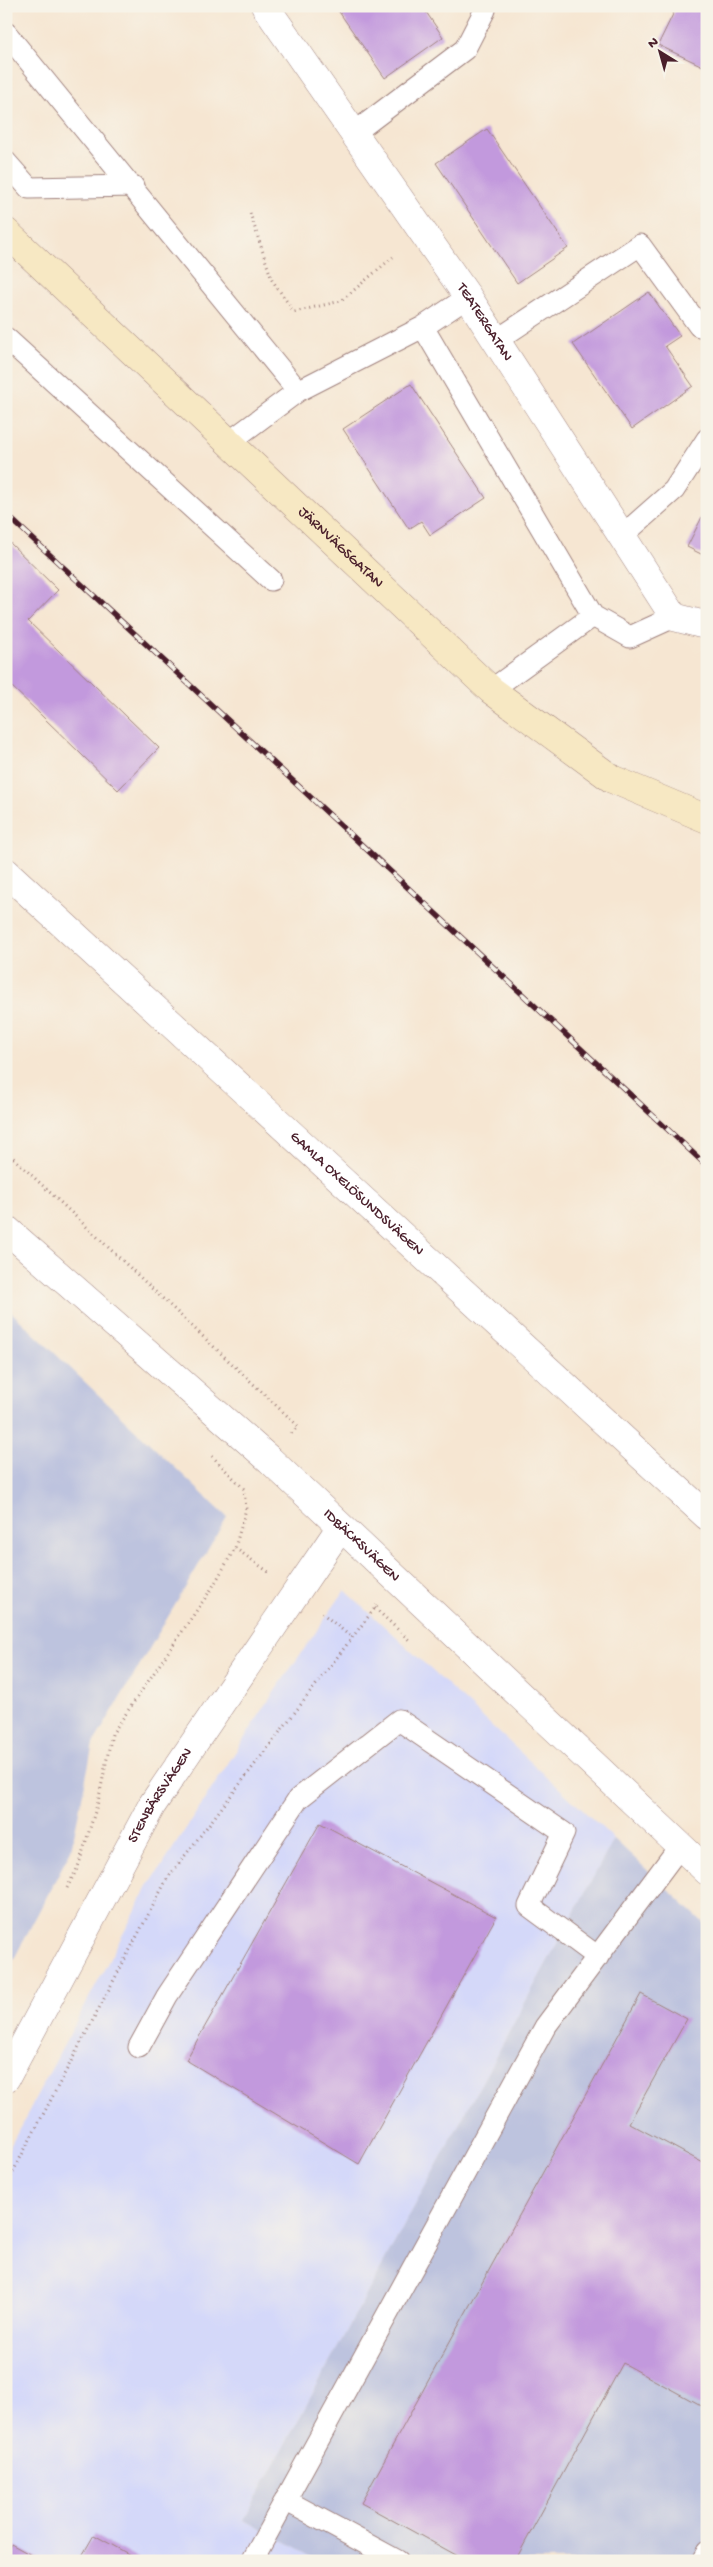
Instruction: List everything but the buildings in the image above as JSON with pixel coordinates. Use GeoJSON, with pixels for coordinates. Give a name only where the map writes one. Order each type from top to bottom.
{"type":"FeatureCollection","features":[{"type":"Feature","properties":{"kind":"main road","name":"JÄRNVÄGSGATAN"},"geometry":{"type":"LineString","coordinates":[[6,232],[491,690],[612,780],[707,819]]}},
{"type":"Feature","properties":{"kind":"street","name":"TEATERGATAN"},"geometry":{"type":"LineString","coordinates":[[265,6],[497,340],[674,617]]}},
{"type":"Feature","properties":{"kind":"street"},"geometry":{"type":"LineString","coordinates":[[674,617],[701,624],[707,622]]}},
{"type":"Feature","properties":{"kind":"street","name":"GAMLA OXELÖSUNDSVÄGEN"},"geometry":{"type":"LineString","coordinates":[[6,872],[707,1516]]}},
{"type":"Feature","properties":{"kind":"street","name":"IDBÄCKSVÄGEN"},"geometry":{"type":"LineString","coordinates":[[6,1230],[270,1460],[396,1582],[707,1871]]}},
{"type":"Feature","properties":{"kind":"street","name":"STENBÄRSVÄGEN"},"geometry":{"type":"LineString","coordinates":[[6,2078],[152,1805],[340,1528]]}},
{"type":"Feature","properties":{"kind":"lane"},"geometry":{"type":"LineString","coordinates":[[354,133],[465,49],[485,10]]}},
{"type":"Feature","properties":{"kind":"lane"},"geometry":{"type":"LineString","coordinates":[[6,33],[133,186],[298,391]]}},
{"type":"Feature","properties":{"kind":"lane"},"geometry":{"type":"LineString","coordinates":[[6,162],[29,188],[133,186]]}},
{"type":"Feature","properties":{"kind":"lane"},"geometry":{"type":"LineString","coordinates":[[497,340],[640,245],[699,326]]}},
{"type":"Feature","properties":{"kind":"lane"},"geometry":{"type":"LineString","coordinates":[[228,443],[298,391],[423,327],[468,298]]}},
{"type":"Feature","properties":{"kind":"lane"},"geometry":{"type":"LineString","coordinates":[[423,327],[593,616],[630,637],[674,617]]}},
{"type":"Feature","properties":{"kind":"lane"},"geometry":{"type":"LineString","coordinates":[[6,338],[271,580]]}},
{"type":"Feature","properties":{"kind":"lane"},"geometry":{"type":"LineString","coordinates":[[622,536],[674,490],[707,439]]}},
{"type":"Feature","properties":{"kind":"lane"},"geometry":{"type":"LineString","coordinates":[[491,690],[593,616]]}},
{"type":"Feature","properties":{"kind":"lane"},"geometry":{"type":"LineString","coordinates":[[139,2047],[167,1996],[298,1799],[399,1720],[564,1833],[529,1906],[598,1958]]}},
{"type":"Feature","properties":{"kind":"lane"},"geometry":{"type":"LineString","coordinates":[[252,2561],[545,2027],[680,1846]]}},
{"type":"Feature","properties":{"kind":"lane"},"geometry":{"type":"LineString","coordinates":[[285,2500],[398,2561]]}},
{"type":"Feature","properties":{"kind":"lane"},"geometry":{"type":"LineString","coordinates":[[702,2561],[707,2552]]}},
{"type":"Feature","properties":{"kind":"path"},"geometry":{"type":"LineString","coordinates":[[250,213],[272,280],[294,312],[341,302],[393,257]]}},
{"type":"Feature","properties":{"kind":"path"},"geometry":{"type":"LineString","coordinates":[[6,1151],[298,1426],[244,1489],[246,1509],[235,1548],[212,1588],[112,1734],[98,1802],[78,1867],[65,1893]]}},
{"type":"Feature","properties":{"kind":"path"},"geometry":{"type":"LineString","coordinates":[[6,2185],[167,1879],[351,1637],[396,1582]]}},
{"type":"Feature","properties":{"kind":"shaded area"},"geometry":{"type":"Polygon","coordinates":[[[6,1307],[227,1517],[93,1744],[71,1850],[6,1974],[6,1307]]]}},
{"type":"Feature","properties":{"kind":"shaded area"},"geometry":{"type":"Polygon","coordinates":[[[345,1590],[614,1839],[244,2520],[319,2561],[6,2561],[6,2154],[148,1887],[273,1694],[345,1590]]]}},
{"type":"Feature","properties":{"kind":"shaded area"},"geometry":{"type":"Polygon","coordinates":[[[614,1839],[707,1926],[707,2561],[319,2561],[244,2520],[614,1839]]]}},
{"type":"Feature","properties":{"kind":"railway"},"geometry":{"type":"LineString","coordinates":[[6,514],[707,1166]]}}]}
